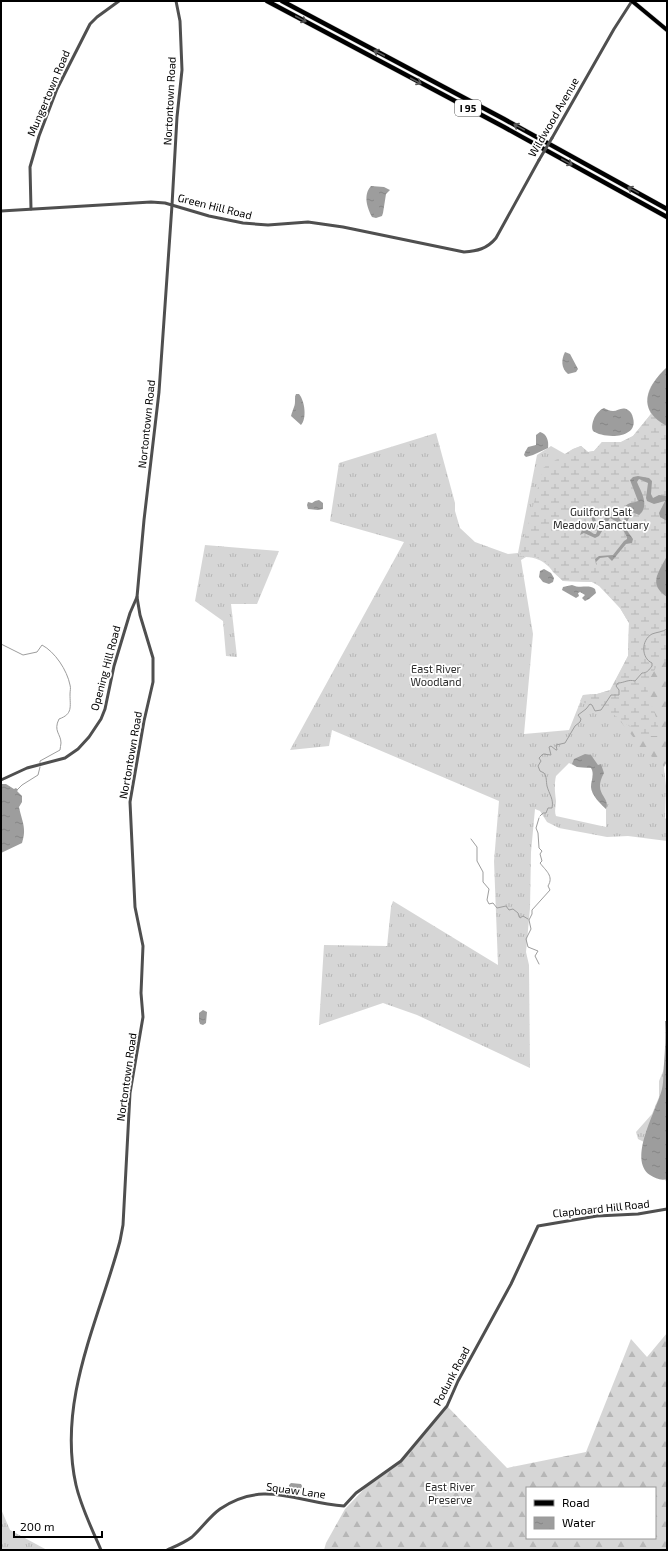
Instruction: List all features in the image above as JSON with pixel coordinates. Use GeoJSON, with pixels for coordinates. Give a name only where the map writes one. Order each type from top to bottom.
{"type":"FeatureCollection","features":[{"type":"Feature","properties":{"kind":"highway","name":"I 95"},"geometry":{"type":"LineString","coordinates":[[267,1],[504,127],[667,217]]}},
{"type":"Feature","properties":{"kind":"highway","name":"I 95"},"geometry":{"type":"LineString","coordinates":[[282,1],[504,119],[667,209]]}},
{"type":"Feature","properties":{"kind":"main road"},"geometry":{"type":"LineString","coordinates":[[632,1],[667,30]]}},
{"type":"Feature","properties":{"kind":"street","name":"Mungertown Road"},"geometry":{"type":"LineString","coordinates":[[31,209],[31,163],[54,95],[90,24],[97,17],[120,1]]}},
{"type":"Feature","properties":{"kind":"street","name":"Nortontown Road"},"geometry":{"type":"LineString","coordinates":[[101,1550],[75,1484],[71,1426],[74,1399],[83,1358],[114,1264],[122,1230],[130,1093],[143,1017],[141,992],[143,946],[135,907],[130,802],[144,721],[153,682],[154,665],[140,615],[137,597],[144,520],[159,392],[177,117],[182,70],[180,21],[176,1]]}},
{"type":"Feature","properties":{"kind":"street","name":"Wildwood Avenue"},"geometry":{"type":"LineString","coordinates":[[491,243],[614,29],[632,1]]}},
{"type":"Feature","properties":{"kind":"street","name":"Green Hill Road"},"geometry":{"type":"LineString","coordinates":[[1,211],[151,202],[172,205],[243,224],[268,225],[308,222],[343,227],[464,252],[479,250],[491,243]]}},
{"type":"Feature","properties":{"kind":"street","name":"Opening Hill Road"},"geometry":{"type":"LineString","coordinates":[[1,780],[39,764],[65,758],[85,742],[101,719],[107,704],[112,670],[134,602],[137,597]]}},
{"type":"Feature","properties":{"kind":"street","name":"Clapboard Hill Road"},"geometry":{"type":"LineString","coordinates":[[538,1226],[597,1216],[638,1214],[667,1209]]}},
{"type":"Feature","properties":{"kind":"street","name":"Podunk Road"},"geometry":{"type":"LineString","coordinates":[[344,1506],[356,1493],[401,1462],[447,1406],[458,1381],[511,1284],[538,1226]]}},
{"type":"Feature","properties":{"kind":"street","name":"Squaw Lane"},"geometry":{"type":"LineString","coordinates":[[168,1550],[192,1537],[211,1517],[223,1508],[251,1495],[265,1493],[344,1506]]}},
{"type":"Feature","properties":{"kind":"green space","name":"East River Woodland"},"geometry":{"type":"Polygon","coordinates":[[[667,368],[667,556],[657,575],[656,581],[667,597],[667,761],[664,767],[666,786],[665,818],[667,820],[667,841],[628,836],[607,837],[559,828],[547,822],[540,811],[535,809],[531,852],[530,908],[526,952],[529,965],[530,1068],[417,1015],[383,1003],[319,1025],[324,945],[387,946],[393,901],[498,965],[494,861],[499,801],[332,730],[329,746],[290,750],[404,542],[330,521],[339,463],[436,433],[455,503],[455,511],[460,528],[475,542],[508,554],[518,553],[537,455],[551,446],[565,454],[581,446],[588,452],[594,451],[602,442],[621,442],[633,436],[651,414],[647,400],[650,388],[667,368]],[[526,557],[521,560],[533,634],[524,734],[569,730],[583,695],[597,694],[611,690],[628,656],[629,623],[620,608],[599,586],[592,582],[563,581],[543,562],[538,559],[526,557]],[[569,763],[556,776],[556,816],[606,827],[606,809],[597,799],[591,787],[593,773],[591,768],[577,767],[569,763]]]}},
{"type":"Feature","properties":{"kind":"green space","name":"Guilford Salt Meadow Sanctuary"},"geometry":{"type":"Polygon","coordinates":[[[651,414],[667,426],[667,556],[658,573],[656,583],[661,592],[667,597],[667,662],[659,662],[649,679],[648,686],[648,694],[657,721],[658,736],[644,736],[616,716],[580,701],[583,695],[597,694],[610,690],[628,656],[629,623],[620,608],[600,586],[592,582],[563,581],[553,572],[547,563],[536,557],[520,556],[543,468],[573,449],[581,446],[588,452],[594,451],[602,442],[621,442],[633,436],[651,414]]]}},
{"type":"Feature","properties":{"kind":"green space"},"geometry":{"type":"Polygon","coordinates":[[[205,545],[279,551],[257,604],[231,604],[237,657],[226,656],[223,621],[195,601],[205,545]]]}},
{"type":"Feature","properties":{"kind":"green space"},"geometry":{"type":"Polygon","coordinates":[[[659,662],[667,662],[667,761],[664,767],[660,762],[640,749],[634,738],[616,716],[634,730],[659,728],[648,694],[649,680],[659,662]]]}},
{"type":"Feature","properties":{"kind":"green space"},"geometry":{"type":"Polygon","coordinates":[[[667,1058],[667,1183],[649,1155],[644,1142],[638,1139],[636,1132],[652,1114],[659,1097],[659,1081],[667,1058]]]}},
{"type":"Feature","properties":{"kind":"green space","name":"East River Preserve"},"geometry":{"type":"Polygon","coordinates":[[[667,1333],[667,1550],[324,1550],[326,1543],[345,1509],[369,1484],[401,1461],[447,1406],[507,1468],[586,1452],[631,1339],[647,1357],[667,1333]]]}},
{"type":"Feature","properties":{"kind":"green space"},"geometry":{"type":"Polygon","coordinates":[[[1,1509],[10,1530],[47,1550],[1,1550],[1,1509]]]}},
{"type":"Feature","properties":{"kind":"water"},"geometry":{"type":"Polygon","coordinates":[[[371,186],[384,187],[390,190],[386,194],[382,216],[376,218],[372,217],[366,197],[371,186]]]}},
{"type":"Feature","properties":{"kind":"water"},"geometry":{"type":"Polygon","coordinates":[[[565,352],[570,354],[578,369],[576,372],[568,374],[564,369],[562,361],[565,352]]]}},
{"type":"Feature","properties":{"kind":"water"},"geometry":{"type":"Polygon","coordinates":[[[667,367],[667,426],[657,420],[651,413],[648,406],[648,398],[654,382],[667,367]]]}},
{"type":"Feature","properties":{"kind":"water"},"geometry":{"type":"Polygon","coordinates":[[[296,394],[299,394],[304,405],[305,414],[301,425],[291,416],[295,405],[296,394]]]}},
{"type":"Feature","properties":{"kind":"water"},"geometry":{"type":"Polygon","coordinates":[[[604,408],[615,411],[624,408],[629,411],[633,418],[631,430],[626,433],[612,436],[598,434],[593,431],[592,425],[594,418],[598,412],[604,408]]]}},
{"type":"Feature","properties":{"kind":"water"},"geometry":{"type":"Polygon","coordinates":[[[540,432],[547,438],[548,448],[526,457],[524,455],[525,452],[528,447],[536,445],[536,435],[540,432]]]}},
{"type":"Feature","properties":{"kind":"water"},"geometry":{"type":"Polygon","coordinates":[[[638,476],[649,478],[652,481],[651,494],[653,498],[659,495],[667,496],[667,521],[660,517],[659,513],[665,501],[654,504],[647,501],[648,483],[639,479],[637,482],[643,497],[644,508],[639,515],[632,512],[626,524],[626,529],[633,539],[632,543],[626,544],[612,561],[608,557],[600,558],[596,562],[597,565],[596,564],[595,559],[599,556],[613,555],[627,539],[627,537],[619,523],[610,518],[599,536],[595,538],[584,533],[580,535],[582,530],[588,530],[596,534],[598,529],[593,523],[591,516],[595,518],[596,522],[599,524],[609,514],[613,514],[621,521],[624,520],[625,507],[629,503],[638,501],[630,480],[633,477],[638,476]]]}},
{"type":"Feature","properties":{"kind":"water"},"geometry":{"type":"Polygon","coordinates":[[[319,500],[323,503],[323,509],[308,509],[308,502],[312,503],[319,500]]]}},
{"type":"Feature","properties":{"kind":"water"},"geometry":{"type":"Polygon","coordinates":[[[667,556],[667,597],[658,588],[656,578],[667,556]]]}},
{"type":"Feature","properties":{"kind":"water"},"geometry":{"type":"Polygon","coordinates":[[[544,569],[551,573],[554,578],[553,582],[549,584],[543,582],[539,577],[540,571],[544,569]]]}},
{"type":"Feature","properties":{"kind":"water"},"geometry":{"type":"Polygon","coordinates":[[[572,585],[593,588],[595,589],[596,593],[585,601],[582,598],[585,595],[580,592],[578,593],[579,596],[576,598],[562,590],[563,587],[572,585]]]}},
{"type":"Feature","properties":{"kind":"water"},"geometry":{"type":"Polygon","coordinates":[[[585,754],[591,755],[598,765],[601,764],[604,773],[600,786],[606,801],[606,809],[593,793],[591,787],[593,773],[591,768],[577,767],[572,764],[574,759],[585,754]]]}},
{"type":"Feature","properties":{"kind":"water"},"geometry":{"type":"Polygon","coordinates":[[[6,784],[14,789],[16,788],[22,796],[22,802],[19,807],[24,825],[24,833],[22,843],[1,853],[1,785],[6,784]]]}},
{"type":"Feature","properties":{"kind":"water"},"geometry":{"type":"Polygon","coordinates":[[[203,1010],[207,1012],[206,1023],[203,1025],[200,1024],[199,1021],[199,1013],[203,1010]]]}},
{"type":"Feature","properties":{"kind":"water"},"geometry":{"type":"Polygon","coordinates":[[[665,1021],[667,1021],[667,1179],[663,1180],[650,1175],[644,1168],[641,1158],[642,1146],[663,1086],[665,1021]]]}},
{"type":"Feature","properties":{"kind":"water"},"geometry":{"type":"Polygon","coordinates":[[[291,1483],[301,1484],[300,1494],[289,1491],[289,1485],[291,1483]]]}},
{"type":"Feature","properties":{"kind":"waterway"},"geometry":{"type":"LineString","coordinates":[[540,816],[543,813],[546,813],[548,808],[552,808],[552,799],[547,786],[546,776],[540,771],[538,766],[541,761],[539,758],[543,754],[551,755],[549,747],[551,746],[557,750],[556,745],[565,743],[575,726],[580,722],[581,719],[578,715],[590,704],[595,711],[601,710],[611,695],[619,695],[619,690],[616,686],[618,683],[630,680],[635,681],[642,673],[649,670],[652,663],[648,661],[644,653],[644,644],[648,637],[652,634],[667,629]]}},
{"type":"Feature","properties":{"kind":"waterway"},"geometry":{"type":"LineString","coordinates":[[1,644],[23,655],[37,652],[42,645],[56,657],[68,679],[70,687],[70,710],[67,715],[59,719],[57,723],[61,740],[60,750],[40,761],[40,763]]}},
{"type":"Feature","properties":{"kind":"waterway"},"geometry":{"type":"LineString","coordinates":[[17,790],[38,775],[40,767]]}},
{"type":"Feature","properties":{"kind":"waterway"},"geometry":{"type":"LineString","coordinates":[[539,818],[536,828],[538,833],[539,848],[542,851],[540,854],[542,861],[540,863],[550,876],[548,886],[550,890],[532,910],[529,920],[531,929],[526,939],[528,947],[538,951],[535,956],[539,964]]}},
{"type":"Feature","properties":{"kind":"waterway"},"geometry":{"type":"LineString","coordinates":[[471,839],[477,847],[477,861],[483,872],[483,882],[489,889],[487,900],[489,904],[493,903],[497,908],[506,906],[509,910],[513,909],[518,913],[520,918],[523,916],[528,919]]}}]}
